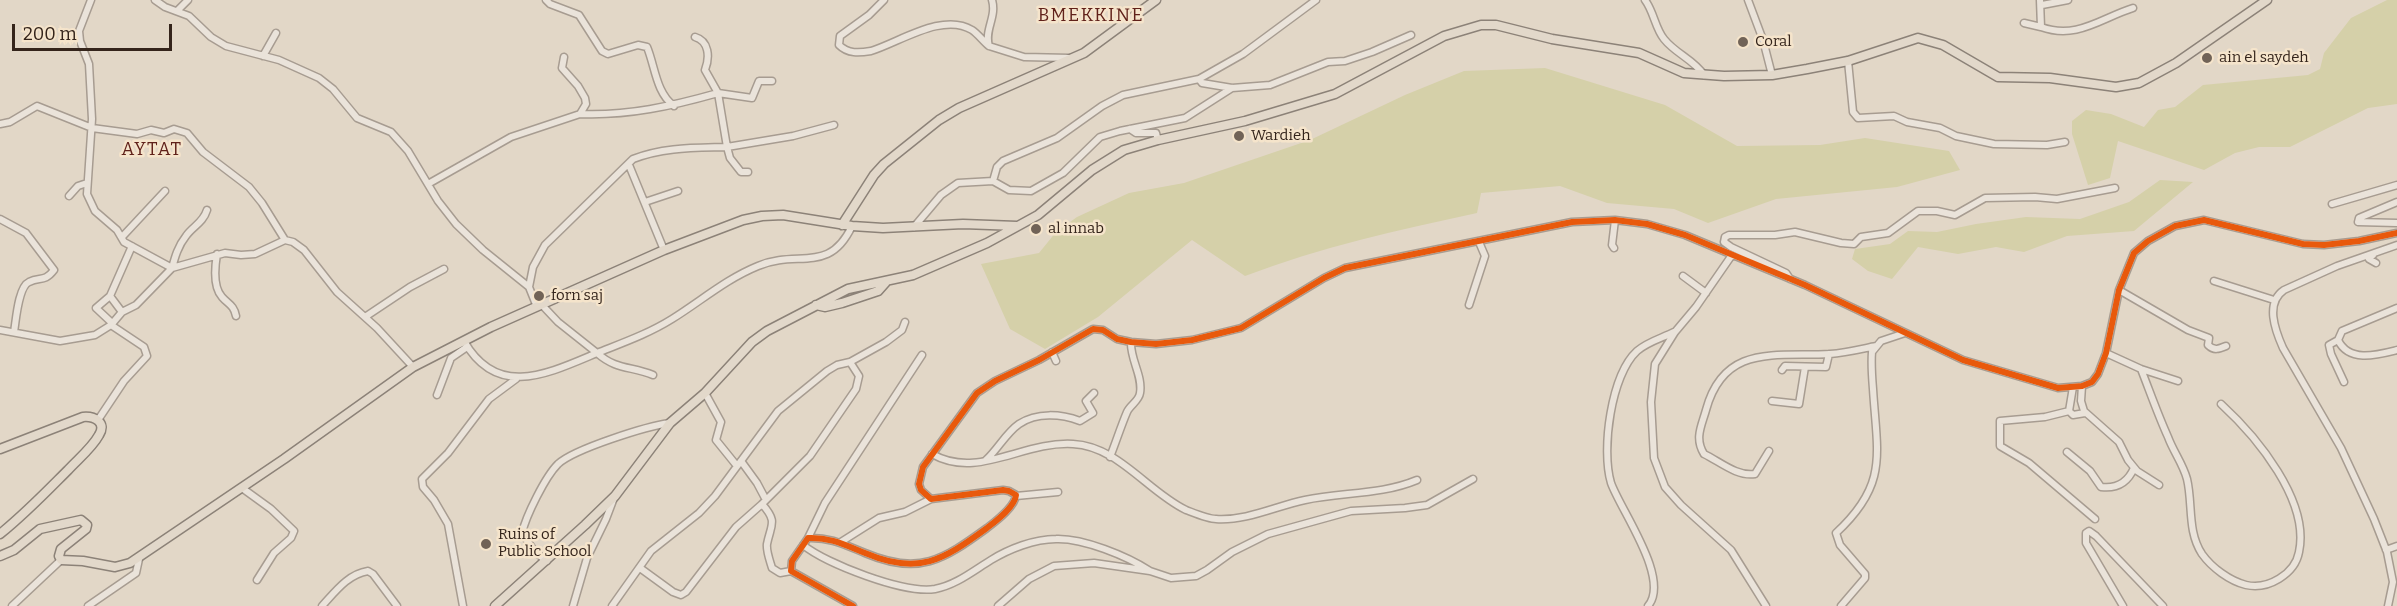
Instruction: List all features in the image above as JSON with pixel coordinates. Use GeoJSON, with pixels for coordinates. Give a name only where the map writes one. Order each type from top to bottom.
{"type":"FeatureCollection","features":[{"type":"Feature","properties":{"kind":"main road"},"geometry":{"type":"LineString","coordinates":[[842,225],[865,188],[884,164],[939,120],[959,108],[1071,59],[1100,43],[1156,0]]}},
{"type":"Feature","properties":{"kind":"main road"},"geometry":{"type":"LineString","coordinates":[[495,606],[547,561],[615,496],[670,423],[705,393],[758,336],[851,288],[913,275],[1018,226],[1052,204],[1107,159],[1124,150],[1158,140],[1245,122],[1335,94],[1433,41],[1481,25],[1497,25],[1552,39],[1639,52],[1677,71],[1704,76],[1772,75],[1848,61],[1910,39],[1924,38],[1943,45],[1998,77],[2050,78],[2116,87],[2139,82],[2176,63],[2267,0]]}},
{"type":"Feature","properties":{"kind":"main road"},"geometry":{"type":"LineString","coordinates":[[0,556],[14,550],[40,529],[76,520],[85,522],[86,529],[61,549],[59,556],[62,560],[115,567],[139,559],[412,368],[540,306],[664,250],[743,220],[783,215],[852,226],[914,227],[963,224],[1018,226]]}},
{"type":"Feature","properties":{"kind":"main road"},"geometry":{"type":"LineString","coordinates":[[816,305],[825,307],[878,291],[886,282]]}},
{"type":"Feature","properties":{"kind":"main road"},"geometry":{"type":"LineString","coordinates":[[851,288],[853,298]]}},
{"type":"Feature","properties":{"kind":"main road"},"geometry":{"type":"LineString","coordinates":[[0,449],[72,420],[89,417],[98,420],[101,431],[94,442],[35,504],[0,534]]}},
{"type":"Feature","properties":{"kind":"street"},"geometry":{"type":"LineString","coordinates":[[91,0],[80,31],[80,41],[89,64],[92,128],[87,194],[92,206],[122,237],[124,242],[172,268],[217,254],[255,254],[285,240],[293,242],[304,250],[337,292],[365,317],[412,368]]}},
{"type":"Feature","properties":{"kind":"street"},"geometry":{"type":"LineString","coordinates":[[155,0],[165,7],[189,16],[218,42],[287,63],[319,78],[333,89],[357,118],[391,132],[408,151],[445,211],[467,236],[529,287],[540,306],[609,364],[639,369],[653,375]]}},
{"type":"Feature","properties":{"kind":"street"},"geometry":{"type":"LineString","coordinates":[[177,11],[188,0]]}},
{"type":"Feature","properties":{"kind":"street"},"geometry":{"type":"LineString","coordinates":[[546,0],[550,4],[579,15],[602,51],[614,53],[638,45],[647,47],[661,89],[667,101],[674,106]]}},
{"type":"Feature","properties":{"kind":"street"},"geometry":{"type":"LineString","coordinates":[[884,0],[869,15],[840,36],[839,45],[843,49],[860,53],[871,51],[945,23],[971,29],[989,46],[1024,57],[1071,59]]}},
{"type":"Feature","properties":{"kind":"street"},"geometry":{"type":"LineString","coordinates":[[989,46],[987,37],[993,18],[992,0]]}},
{"type":"Feature","properties":{"kind":"street"},"geometry":{"type":"LineString","coordinates":[[993,181],[997,167],[1003,161],[1057,138],[1116,98],[1137,91],[1199,79],[1243,54],[1316,0]]}},
{"type":"Feature","properties":{"kind":"street"},"geometry":{"type":"LineString","coordinates":[[1748,0],[1763,40],[1772,75]]}},
{"type":"Feature","properties":{"kind":"street"},"geometry":{"type":"LineString","coordinates":[[2041,27],[2041,3],[2068,0]]}},
{"type":"Feature","properties":{"kind":"street"},"geometry":{"type":"LineString","coordinates":[[1648,1],[1663,39],[1697,66],[1704,76]]}},
{"type":"Feature","properties":{"kind":"street"},"geometry":{"type":"LineString","coordinates":[[2024,22],[2056,30],[2077,30],[2110,19],[2133,8]]}},
{"type":"Feature","properties":{"kind":"street"},"geometry":{"type":"LineString","coordinates":[[263,56],[276,33]]}},
{"type":"Feature","properties":{"kind":"street"},"geometry":{"type":"LineString","coordinates":[[1199,79],[1202,83],[1232,88],[1270,85],[1328,62],[1346,61],[1372,52],[1411,35]]}},
{"type":"Feature","properties":{"kind":"street"},"geometry":{"type":"LineString","coordinates":[[695,36],[706,44],[708,63],[705,70],[718,93],[730,158],[741,172],[748,172]]}},
{"type":"Feature","properties":{"kind":"street"},"geometry":{"type":"LineString","coordinates":[[564,57],[562,68],[585,98],[586,104],[580,114]]}},
{"type":"Feature","properties":{"kind":"street"},"geometry":{"type":"LineString","coordinates":[[1848,61],[1853,112],[1858,118],[1894,116],[1907,122],[1940,128],[1956,136],[1994,144],[2047,145],[2066,142]]}},
{"type":"Feature","properties":{"kind":"street"},"geometry":{"type":"LineString","coordinates":[[428,184],[512,137],[580,114],[612,115],[674,106],[718,93],[752,98],[759,81],[772,81]]}},
{"type":"Feature","properties":{"kind":"street"},"geometry":{"type":"LineString","coordinates":[[914,227],[950,187],[958,183],[993,181],[1009,190],[1020,192],[1040,187],[1063,173],[1096,139],[1112,133],[1185,118],[1232,88]]}},
{"type":"Feature","properties":{"kind":"street"},"geometry":{"type":"LineString","coordinates":[[0,124],[10,122],[37,106],[92,128],[137,134],[151,130],[164,134],[174,129],[188,133],[204,152],[249,187],[285,240]]}},
{"type":"Feature","properties":{"kind":"street"},"geometry":{"type":"LineString","coordinates":[[529,287],[533,267],[545,245],[633,159],[651,152],[727,147],[793,136],[834,125]]}},
{"type":"Feature","properties":{"kind":"street"},"geometry":{"type":"LineString","coordinates":[[1130,129],[1136,133],[1156,133],[1158,140]]}},
{"type":"Feature","properties":{"kind":"street"},"geometry":{"type":"LineString","coordinates":[[629,165],[664,250]]}},
{"type":"Feature","properties":{"kind":"street"},"geometry":{"type":"LineString","coordinates":[[69,196],[78,186],[87,183]]}},
{"type":"Feature","properties":{"kind":"street"},"geometry":{"type":"LineString","coordinates":[[2332,204],[2397,185]]}},
{"type":"Feature","properties":{"kind":"street"},"geometry":{"type":"LineString","coordinates":[[1790,279],[1786,273],[1731,247],[1724,242],[1725,237],[1795,232],[1840,243],[1854,244],[1860,237],[1888,233],[1918,211],[1937,210],[1955,215],[1985,198],[2057,199],[2115,188]]}},
{"type":"Feature","properties":{"kind":"street"},"geometry":{"type":"LineString","coordinates":[[122,237],[165,191]]}},
{"type":"Feature","properties":{"kind":"street"},"geometry":{"type":"LineString","coordinates":[[645,202],[678,191]]}},
{"type":"Feature","properties":{"kind":"street"},"geometry":{"type":"LineString","coordinates":[[2397,202],[2359,218],[2358,222],[2397,223]]}},
{"type":"Feature","properties":{"kind":"street"},"geometry":{"type":"LineString","coordinates":[[0,330],[43,339],[69,341],[95,335],[112,324],[122,312],[136,305],[172,268],[182,242],[187,234],[202,222],[207,210]]}},
{"type":"Feature","properties":{"kind":"street"},"geometry":{"type":"LineString","coordinates":[[0,219],[26,232],[54,270],[42,280],[25,285],[18,303],[14,332]]}},
{"type":"Feature","properties":{"kind":"street"},"geometry":{"type":"LineString","coordinates":[[1614,248],[1612,245],[1615,220]]}},
{"type":"Feature","properties":{"kind":"street"},"geometry":{"type":"LineString","coordinates":[[931,499],[921,490],[919,484],[922,467],[977,393],[995,381],[1093,329],[1103,330],[1117,339],[1131,342],[1172,344],[1241,328],[1324,278],[1345,268],[1572,222],[1615,220],[1668,229],[1790,279],[1963,360],[2046,386],[2073,387],[2092,382],[2098,374],[2106,353],[2120,290],[2134,253],[2161,232],[2184,223],[2204,220],[2303,244],[2324,245],[2397,233]]}},
{"type":"Feature","properties":{"kind":"street"},"geometry":{"type":"LineString","coordinates":[[463,606],[448,524],[423,487],[422,479],[448,453],[489,399],[516,379],[564,367],[653,330],[724,282],[759,265],[781,259],[818,258],[827,255],[838,249],[852,226]]}},
{"type":"Feature","properties":{"kind":"street"},"geometry":{"type":"LineString","coordinates":[[1469,305],[1485,256],[1479,242]]}},
{"type":"Feature","properties":{"kind":"street"},"geometry":{"type":"LineString","coordinates":[[2388,606],[2395,592],[2386,550],[2341,448],[2280,340],[2273,311],[2277,294],[2298,283],[2397,245]]}},
{"type":"Feature","properties":{"kind":"street"},"geometry":{"type":"LineString","coordinates":[[98,420],[124,381],[147,356],[144,346],[112,324],[96,308],[110,296],[132,246]]}},
{"type":"Feature","properties":{"kind":"street"},"geometry":{"type":"LineString","coordinates":[[2375,253],[2369,259],[2376,262]]}},
{"type":"Feature","properties":{"kind":"street"},"geometry":{"type":"LineString","coordinates":[[217,254],[215,272],[221,295],[234,308],[236,316]]}},
{"type":"Feature","properties":{"kind":"street"},"geometry":{"type":"LineString","coordinates":[[1732,255],[1656,361],[1651,402],[1656,469],[1665,487],[1681,505],[1731,550],[1766,606]]}},
{"type":"Feature","properties":{"kind":"street"},"geometry":{"type":"LineString","coordinates":[[365,317],[444,268]]}},
{"type":"Feature","properties":{"kind":"street"},"geometry":{"type":"LineString","coordinates":[[1683,276],[1706,293]]}},
{"type":"Feature","properties":{"kind":"street"},"geometry":{"type":"LineString","coordinates":[[2214,281],[2274,300]]}},
{"type":"Feature","properties":{"kind":"street"},"geometry":{"type":"LineString","coordinates":[[2120,290],[2188,330],[2209,338],[2208,345],[2211,348],[2219,349],[2226,346]]}},
{"type":"Feature","properties":{"kind":"street"},"geometry":{"type":"LineString","coordinates":[[110,296],[122,312]]}},
{"type":"Feature","properties":{"kind":"street"},"geometry":{"type":"LineString","coordinates":[[2344,382],[2329,345],[2338,340],[2342,331],[2397,308]]}},
{"type":"Feature","properties":{"kind":"street"},"geometry":{"type":"LineString","coordinates":[[612,606],[651,551],[699,513],[716,496],[778,411],[827,371],[837,365],[850,362],[886,342],[902,330],[905,322]]}},
{"type":"Feature","properties":{"kind":"street"},"geometry":{"type":"LineString","coordinates":[[1648,606],[1651,603],[1653,584],[1649,560],[1615,491],[1608,465],[1611,414],[1618,382],[1632,357],[1645,346],[1675,332]]}},
{"type":"Feature","properties":{"kind":"street"},"geometry":{"type":"LineString","coordinates":[[1841,606],[1865,578],[1865,574],[1840,545],[1836,533],[1859,510],[1873,484],[1877,454],[1871,362],[1876,346],[1881,341],[1905,333]]}},
{"type":"Feature","properties":{"kind":"street"},"geometry":{"type":"LineString","coordinates":[[2338,340],[2343,349],[2362,356],[2397,350]]}},
{"type":"Feature","properties":{"kind":"street"},"geometry":{"type":"LineString","coordinates":[[1110,457],[1126,414],[1141,392],[1130,350],[1131,342]]}},
{"type":"Feature","properties":{"kind":"street"},"geometry":{"type":"LineString","coordinates":[[437,395],[451,358],[465,344],[486,369],[516,379]]}},
{"type":"Feature","properties":{"kind":"street"},"geometry":{"type":"LineString","coordinates":[[1769,451],[1755,474],[1750,475],[1734,471],[1704,454],[1699,435],[1700,422],[1711,393],[1732,368],[1747,359],[1781,353],[1829,354],[1876,346]]}},
{"type":"Feature","properties":{"kind":"street"},"geometry":{"type":"LineString","coordinates":[[1052,352],[1056,361]]}},
{"type":"Feature","properties":{"kind":"street"},"geometry":{"type":"LineString","coordinates":[[2106,353],[2141,369],[2178,381]]}},
{"type":"Feature","properties":{"kind":"street"},"geometry":{"type":"LineString","coordinates":[[1782,370],[1785,366],[1826,367],[1829,354]]}},
{"type":"Feature","properties":{"kind":"street"},"geometry":{"type":"LineString","coordinates":[[791,571],[792,561],[808,538],[825,504],[922,355]]}},
{"type":"Feature","properties":{"kind":"street"},"geometry":{"type":"LineString","coordinates":[[640,568],[673,592],[681,595],[686,592],[736,527],[810,456],[856,389],[859,376],[850,362]]}},
{"type":"Feature","properties":{"kind":"street"},"geometry":{"type":"LineString","coordinates":[[1772,401],[1799,404],[1806,383],[1805,367]]}},
{"type":"Feature","properties":{"kind":"street"},"geometry":{"type":"LineString","coordinates":[[2141,369],[2186,477],[2193,532],[2200,551],[2208,562],[2247,586],[2271,583],[2283,577],[2299,555],[2299,527],[2294,504],[2267,456],[2221,404]]}},
{"type":"Feature","properties":{"kind":"street"},"geometry":{"type":"LineString","coordinates":[[2082,386],[2081,401],[2085,413],[2119,442],[2134,468],[2159,486]]}},
{"type":"Feature","properties":{"kind":"street"},"geometry":{"type":"LineString","coordinates":[[2073,387],[2070,411],[2073,416],[2085,413]]}},
{"type":"Feature","properties":{"kind":"street"},"geometry":{"type":"LineString","coordinates":[[705,393],[721,422],[716,440],[757,483],[770,514],[773,526],[767,544],[772,568],[780,573],[791,571],[853,606]]}},
{"type":"Feature","properties":{"kind":"street"},"geometry":{"type":"LineString","coordinates":[[983,462],[1019,424],[1052,415],[1080,421],[1093,413],[1086,401],[1094,393]]}},
{"type":"Feature","properties":{"kind":"street"},"geometry":{"type":"LineString","coordinates":[[2070,411],[2045,417],[2002,420],[2000,421],[2000,446],[2029,463],[2095,519]]}},
{"type":"Feature","properties":{"kind":"street"},"geometry":{"type":"LineString","coordinates":[[547,561],[535,552],[522,533],[555,468],[573,454],[651,426],[670,423]]}},
{"type":"Feature","properties":{"kind":"street"},"geometry":{"type":"LineString","coordinates":[[932,454],[954,464],[983,462],[1036,446],[1073,444],[1100,451],[1187,510],[1213,519],[1246,516],[1308,499],[1394,489],[1417,480]]}},
{"type":"Feature","properties":{"kind":"street"},"geometry":{"type":"LineString","coordinates":[[2067,452],[2090,471],[2101,487],[2112,488],[2128,480],[2134,468]]}},
{"type":"Feature","properties":{"kind":"street"},"geometry":{"type":"LineString","coordinates":[[803,545],[824,559],[842,566],[900,586],[923,590],[937,589],[955,582],[1016,548],[1056,539],[1113,553],[1150,571],[1171,578],[1196,576],[1232,552],[1268,534],[1351,511],[1427,505],[1473,479]]}},
{"type":"Feature","properties":{"kind":"street"},"geometry":{"type":"LineString","coordinates":[[242,488],[271,509],[294,531],[291,538],[274,553],[257,580]]}},
{"type":"Feature","properties":{"kind":"street"},"geometry":{"type":"LineString","coordinates":[[841,542],[879,518],[905,512],[931,499],[1003,490],[1010,490],[1016,496]]}},
{"type":"Feature","properties":{"kind":"street"},"geometry":{"type":"LineString","coordinates":[[1016,496],[1058,492]]}},
{"type":"Feature","properties":{"kind":"street"},"geometry":{"type":"LineString","coordinates":[[573,606],[587,558],[615,496]]}},
{"type":"Feature","properties":{"kind":"street"},"geometry":{"type":"LineString","coordinates":[[808,538],[829,538],[887,562],[917,564],[937,561],[990,526],[1011,506],[1016,496]]}},
{"type":"Feature","properties":{"kind":"street"},"geometry":{"type":"LineString","coordinates":[[2123,606],[2086,543],[2086,532],[2089,531],[2096,536],[2163,606]]}},
{"type":"Feature","properties":{"kind":"street"},"geometry":{"type":"LineString","coordinates":[[2386,550],[2397,546]]}},
{"type":"Feature","properties":{"kind":"street"},"geometry":{"type":"LineString","coordinates":[[88,606],[136,573],[139,559]]}},
{"type":"Feature","properties":{"kind":"street"},"geometry":{"type":"LineString","coordinates":[[12,606],[62,560]]}},
{"type":"Feature","properties":{"kind":"street"},"geometry":{"type":"LineString","coordinates":[[998,606],[1024,582],[1054,566],[1094,563],[1150,571]]}},
{"type":"Feature","properties":{"kind":"street"},"geometry":{"type":"LineString","coordinates":[[322,606],[346,581],[357,574],[368,571],[373,574],[397,606]]}},
{"type":"Feature","properties":{"kind":"shaded area"},"geometry":{"type":"Polygon","coordinates":[[[2387,0],[2397,0],[2397,104],[2368,108],[2290,147],[2259,147],[2235,153],[2204,170],[2118,141],[2110,178],[2088,185],[2072,134],[2072,121],[2086,110],[2111,114],[2144,127],[2158,110],[2175,107],[2203,85],[2308,75],[2320,69],[2324,53],[2351,18],[2387,0]]]}},
{"type":"Feature","properties":{"kind":"shaded area"},"geometry":{"type":"Polygon","coordinates":[[[1545,68],[1665,105],[1737,146],[1820,145],[1865,138],[1949,151],[1960,170],[1897,187],[1776,199],[1708,223],[1674,209],[1607,203],[1560,186],[1481,193],[1477,213],[1331,248],[1245,276],[1192,240],[1098,317],[1045,349],[1010,329],[981,264],[1039,253],[1056,232],[1077,217],[1129,193],[1184,183],[1310,140],[1405,95],[1464,71],[1545,68]]]}},
{"type":"Feature","properties":{"kind":"shaded area"},"geometry":{"type":"Polygon","coordinates":[[[2160,180],[2193,182],[2134,231],[2067,236],[2024,252],[1996,247],[1958,254],[1918,247],[1892,279],[1868,271],[1852,259],[1855,249],[1890,244],[1908,231],[1937,232],[2026,217],[2080,219],[2129,202],[2160,180]]]}},
{"type":"Feature","properties":{"kind":"cycle path"},"geometry":{"type":"LineString","coordinates":[[853,606],[791,571],[792,561],[808,538],[837,542],[884,560],[916,564],[930,561],[957,549],[995,522],[1015,500],[1016,495],[1003,490],[931,499],[921,490],[919,484],[923,467],[977,393],[995,381],[1039,360],[1093,329],[1103,330],[1117,339],[1156,344],[1192,340],[1241,328],[1324,278],[1345,268],[1572,222],[1615,220],[1647,224],[1685,235],[1805,285],[1963,360],[2058,388],[2082,386],[2092,382],[2098,374],[2106,353],[2119,290],[2134,253],[2148,241],[2175,226],[2204,220],[2303,244],[2324,245],[2397,233]]}},
{"type":"Feature","properties":{"kind":"place","name":"Coral"},"geometry":{"type":"Point","coordinates":[1743,42]}},
{"type":"Feature","properties":{"kind":"place","name":"ain el saydeh"},"geometry":{"type":"Point","coordinates":[2207,58]}},
{"type":"Feature","properties":{"kind":"place","name":"Wardieh"},"geometry":{"type":"Point","coordinates":[1239,136]}},
{"type":"Feature","properties":{"kind":"place","name":"al innab"},"geometry":{"type":"Point","coordinates":[1036,229]}},
{"type":"Feature","properties":{"kind":"place","name":"forn saj"},"geometry":{"type":"Point","coordinates":[539,296]}},
{"type":"Feature","properties":{"kind":"place","name":"Ruins of Public School"},"geometry":{"type":"Point","coordinates":[486,544]}},
{"type":"Feature","properties":{"kind":"district","name":"BMEKKINE"},"geometry":{"type":"Point","coordinates":[1091,16]}},
{"type":"Feature","properties":{"kind":"district","name":"AYTAT"},"geometry":{"type":"Point","coordinates":[152,150]}}]}
